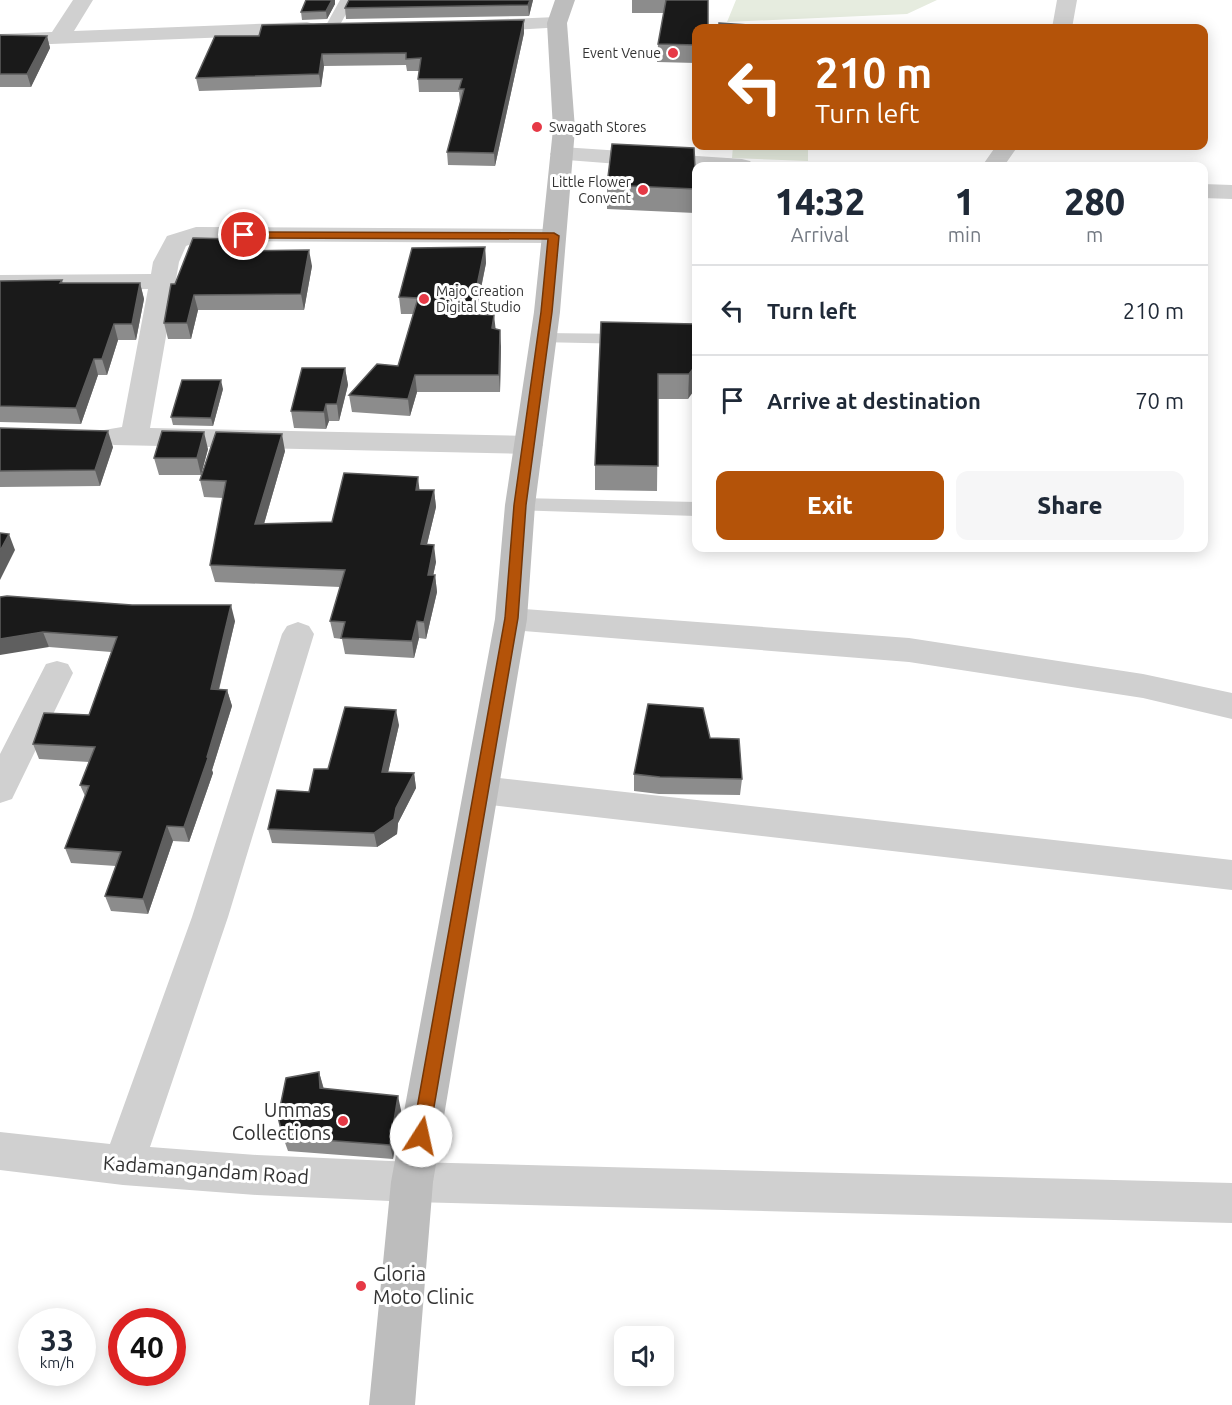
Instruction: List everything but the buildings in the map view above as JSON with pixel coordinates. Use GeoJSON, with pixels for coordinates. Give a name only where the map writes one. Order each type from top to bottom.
{"type":"FeatureCollection","features":[{"type":"Feature","properties":{"kind":"street"},"geometry":{"type":"LineString","coordinates":[[58,39],[83,0]]}},
{"type":"Feature","properties":{"kind":"street"},"geometry":{"type":"LineString","coordinates":[[1063,24],[1067,0]]}},
{"type":"Feature","properties":{"kind":"street"},"geometry":{"type":"LineString","coordinates":[[393,1405],[412,1182],[511,618],[520,505],[543,338],[564,129],[561,12],[455,27]]}},
{"type":"Feature","properties":{"kind":"street"},"geometry":{"type":"LineString","coordinates":[[0,40],[354,27]]}},
{"type":"Feature","properties":{"kind":"street"},"geometry":{"type":"LineString","coordinates":[[562,154],[692,163]]}},
{"type":"Feature","properties":{"kind":"street"},"geometry":{"type":"LineString","coordinates":[[1208,191],[1232,192]]}},
{"type":"Feature","properties":{"kind":"street"},"geometry":{"type":"LineString","coordinates":[[134,436],[166,262],[176,241],[196,234],[554,236]]}},
{"type":"Feature","properties":{"kind":"street"},"geometry":{"type":"LineString","coordinates":[[0,283],[163,281]]}},
{"type":"Feature","properties":{"kind":"street"},"geometry":{"type":"LineString","coordinates":[[89,435],[529,446]]}},
{"type":"Feature","properties":{"kind":"street"},"geometry":{"type":"LineString","coordinates":[[511,618],[909,650],[1143,686],[1232,706]]}},
{"type":"Feature","properties":{"kind":"street"},"geometry":{"type":"LineString","coordinates":[[123,1166],[210,917],[298,634]]}},
{"type":"Feature","properties":{"kind":"street"},"geometry":{"type":"LineString","coordinates":[[0,789],[57,673]]}},
{"type":"Feature","properties":{"kind":"street"},"geometry":{"type":"LineString","coordinates":[[482,790],[1232,875]]}},
{"type":"Feature","properties":{"kind":"street","name":"Kadamangandam Road"},"geometry":{"type":"LineString","coordinates":[[0,1151],[123,1166],[412,1182],[1232,1203]]}},
{"type":"Feature","properties":{"kind":"lane"},"geometry":{"type":"LineString","coordinates":[[332,27],[347,0]]}},
{"type":"Feature","properties":{"kind":"lane"},"geometry":{"type":"LineString","coordinates":[[543,338],[649,339]]}},
{"type":"Feature","properties":{"kind":"lane"},"geometry":{"type":"LineString","coordinates":[[520,505],[692,509]]}},
{"type":"Feature","properties":{"kind":"shaded area"},"geometry":{"type":"Polygon","coordinates":[[[736,0],[937,0],[907,14],[727,22],[736,0]]]}},
{"type":"Feature","properties":{"kind":"shaded area"},"geometry":{"type":"Polygon","coordinates":[[[733,150],[808,150],[808,161],[732,158],[733,150]]]}},
{"type":"Feature","properties":{"kind":"place","name":"Event Venue"},"geometry":{"type":"Point","coordinates":[673,53]}},
{"type":"Feature","properties":{"kind":"place","name":"Swagath Stores"},"geometry":{"type":"Point","coordinates":[537,127]}},
{"type":"Feature","properties":{"kind":"place","name":"Little Flower Convent"},"geometry":{"type":"Point","coordinates":[643,190]}},
{"type":"Feature","properties":{"kind":"place","name":"Majo Creation Digital Studio"},"geometry":{"type":"Point","coordinates":[424,299]}},
{"type":"Feature","properties":{"kind":"place","name":"Ummas Collections"},"geometry":{"type":"Point","coordinates":[343,1121]}},
{"type":"Feature","properties":{"kind":"place","name":"Gloria Moto Clinic"},"geometry":{"type":"Point","coordinates":[361,1286]}},
{"type":"Feature","properties":{"kind":"route"},"geometry":{"type":"LineString","coordinates":[[244,235],[554,236],[547,312],[520,505],[511,618],[421,1136]]}}]}
